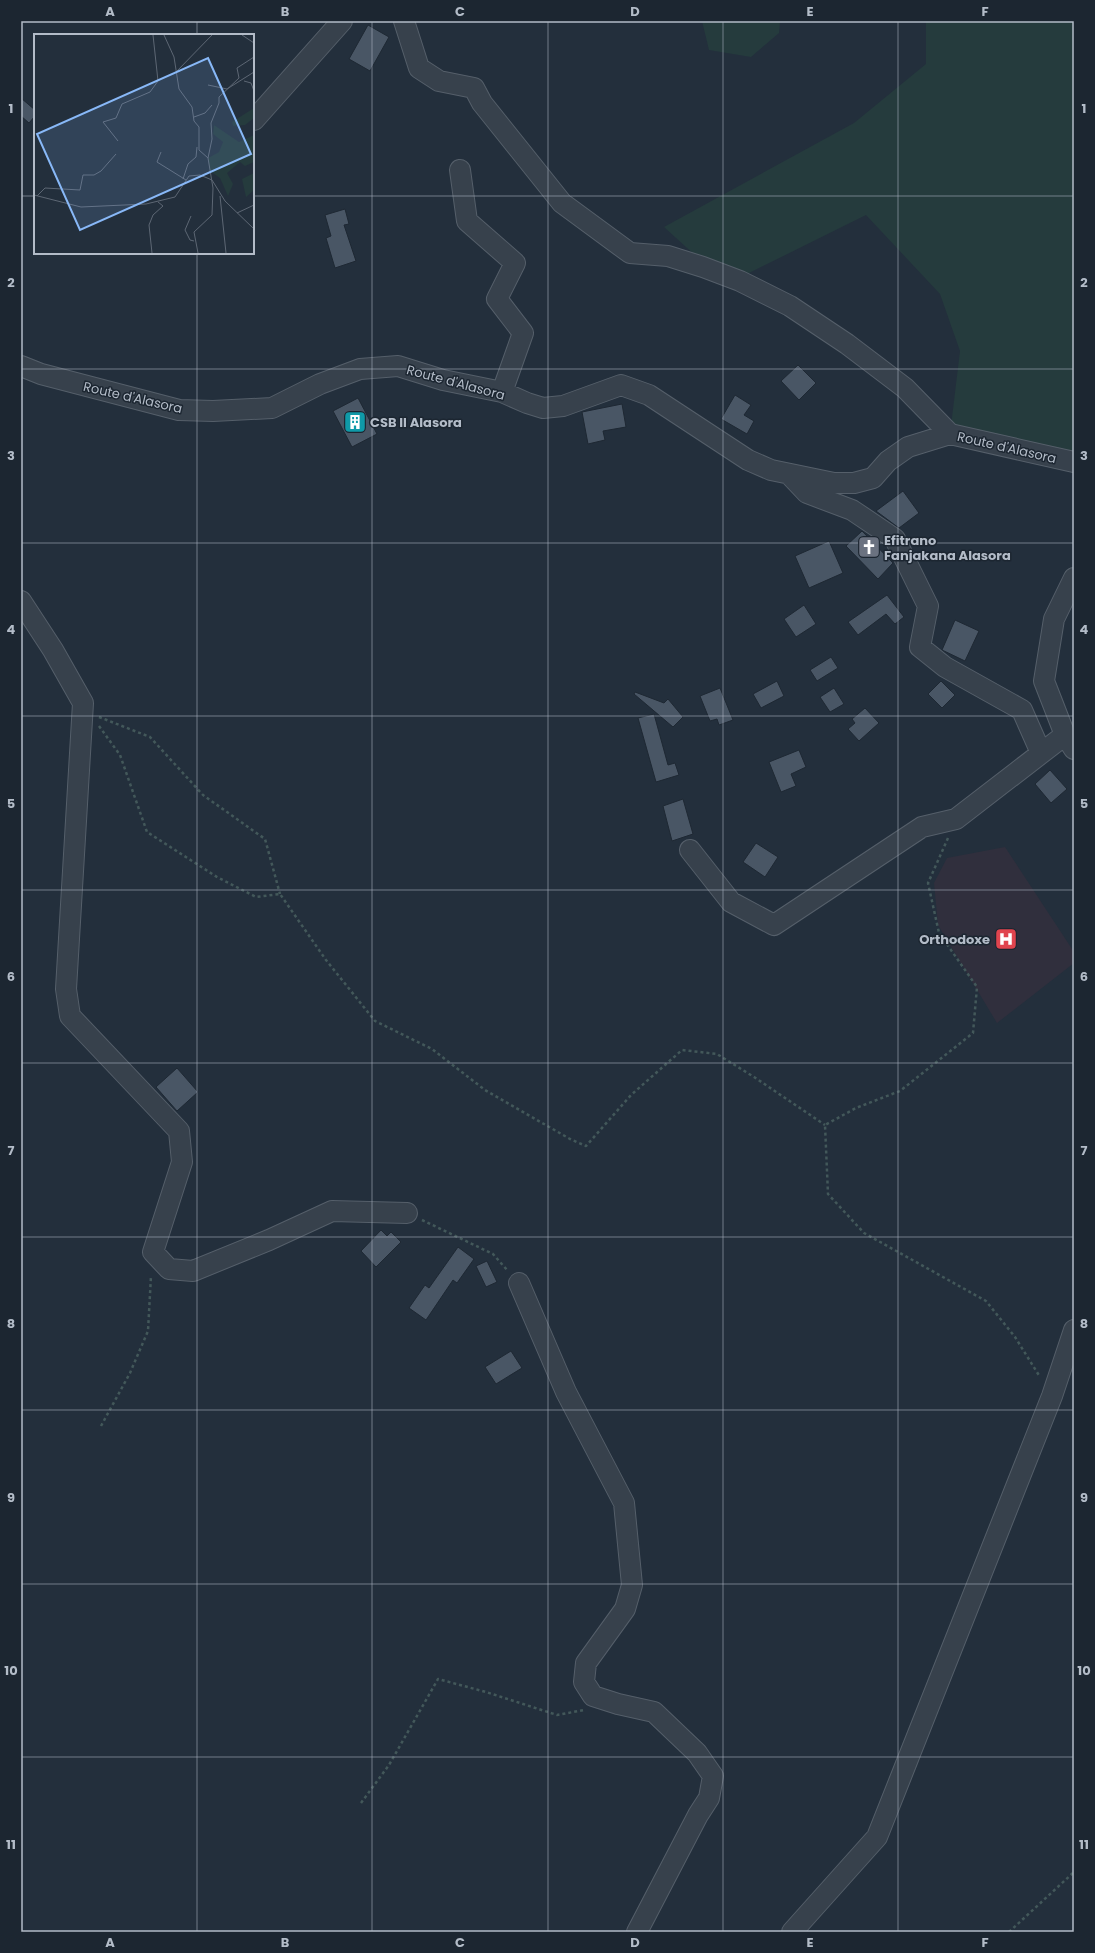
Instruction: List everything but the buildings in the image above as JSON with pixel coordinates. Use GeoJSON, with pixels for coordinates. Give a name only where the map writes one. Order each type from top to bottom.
{"type":"FeatureCollection","features":[{"type":"Feature","properties":{"kind":"street"},"geometry":{"type":"LineString","coordinates":[[254,120],[342,21]]}},
{"type":"Feature","properties":{"kind":"street"},"geometry":{"type":"LineString","coordinates":[[404,21],[419,68],[439,81],[474,88],[482,103],[562,203],[630,253],[668,256],[703,267],[740,281],[790,306],[847,344],[905,388],[950,434]]}},
{"type":"Feature","properties":{"kind":"street"},"geometry":{"type":"LineString","coordinates":[[460,170],[467,221],[515,263],[496,299],[523,333],[502,392]]}},
{"type":"Feature","properties":{"kind":"street","name":"Route d'Alasora"},"geometry":{"type":"LineString","coordinates":[[21,366],[41,374],[179,410],[213,411],[272,408],[320,384],[360,369],[398,366],[443,380],[502,392],[526,403],[543,408],[563,406],[621,385],[631,387],[649,395],[748,460],[771,470],[834,483],[854,483],[873,478],[888,461],[908,447],[950,434],[1074,462]]}},
{"type":"Feature","properties":{"kind":"street"},"geometry":{"type":"LineString","coordinates":[[789,474],[807,493],[852,510],[895,539],[928,606],[920,647],[945,667],[1022,710],[1041,753]]}},
{"type":"Feature","properties":{"kind":"street"},"geometry":{"type":"LineString","coordinates":[[690,850],[731,902],[774,925],[922,827],[956,819],[1041,753],[1069,742],[1044,681],[1054,619],[1074,578]]}},
{"type":"Feature","properties":{"kind":"street"},"geometry":{"type":"LineString","coordinates":[[21,601],[53,650],[83,703],[66,989],[70,1016],[180,1131],[182,1162],[153,1252],[169,1269],[193,1271],[269,1240],[332,1211],[407,1213]]}},
{"type":"Feature","properties":{"kind":"street"},"geometry":{"type":"LineString","coordinates":[[519,1283],[566,1392],[624,1503],[632,1585],[625,1609],[586,1663],[584,1682],[593,1696],[618,1704],[654,1712],[697,1753],[713,1776],[709,1798],[698,1815],[638,1932]]}},
{"type":"Feature","properties":{"kind":"street"},"geometry":{"type":"LineString","coordinates":[[792,1932],[877,1837],[1052,1396],[1074,1330]]}},
{"type":"Feature","properties":{"kind":"path"},"geometry":{"type":"LineString","coordinates":[[98,717],[150,737],[203,795],[265,839],[280,894],[326,960],[375,1021],[432,1049],[485,1090],[570,1139],[586,1146],[631,1095],[682,1050],[716,1054],[754,1077],[826,1126]]}},
{"type":"Feature","properties":{"kind":"path"},"geometry":{"type":"LineString","coordinates":[[95,720],[120,755],[147,832],[217,877],[256,897],[280,894]]}},
{"type":"Feature","properties":{"kind":"path"},"geometry":{"type":"LineString","coordinates":[[826,1126],[856,1108],[900,1091],[973,1033],[977,987],[939,933],[928,883],[956,819]]}},
{"type":"Feature","properties":{"kind":"path"},"geometry":{"type":"LineString","coordinates":[[826,1126],[828,1194],[864,1233],[986,1301],[1015,1337],[1052,1396]]}},
{"type":"Feature","properties":{"kind":"path"},"geometry":{"type":"LineString","coordinates":[[407,1213],[493,1254],[519,1283]]}},
{"type":"Feature","properties":{"kind":"path"},"geometry":{"type":"LineString","coordinates":[[101,1426],[130,1374],[148,1331],[153,1252]]}},
{"type":"Feature","properties":{"kind":"path"},"geometry":{"type":"LineString","coordinates":[[361,1803],[389,1765],[438,1679],[486,1692],[557,1715],[587,1710]]}},
{"type":"Feature","properties":{"kind":"path"},"geometry":{"type":"LineString","coordinates":[[1009,1932],[1074,1872]]}},
{"type":"Feature","properties":{"kind":"shaded area","name":"Orthodoxe"},"geometry":{"type":"Polygon","coordinates":[[[1005,847],[1074,952],[1074,963],[997,1023],[938,925],[934,883],[947,858],[1005,847]]]}},
{"type":"Feature","properties":{"kind":"green space"},"geometry":{"type":"Polygon","coordinates":[[[702,21],[780,21],[779,33],[751,57],[709,50],[702,21]]]}},
{"type":"Feature","properties":{"kind":"green space"},"geometry":{"type":"Polygon","coordinates":[[[926,21],[1074,21],[1074,462],[950,434],[960,351],[940,294],[866,215],[739,278],[697,257],[664,227],[854,123],[926,64],[926,21]]]}},
{"type":"Feature","properties":{"kind":"place","name":"CSB II Alasora"},"geometry":{"type":"Point","coordinates":[355,422]}},
{"type":"Feature","properties":{"kind":"place","name":"Efitrano Fanjakana Alasora"},"geometry":{"type":"Point","coordinates":[869,547]}},
{"type":"Feature","properties":{"kind":"place","name":"Orthodoxe"},"geometry":{"type":"Point","coordinates":[1006,939]}}]}
